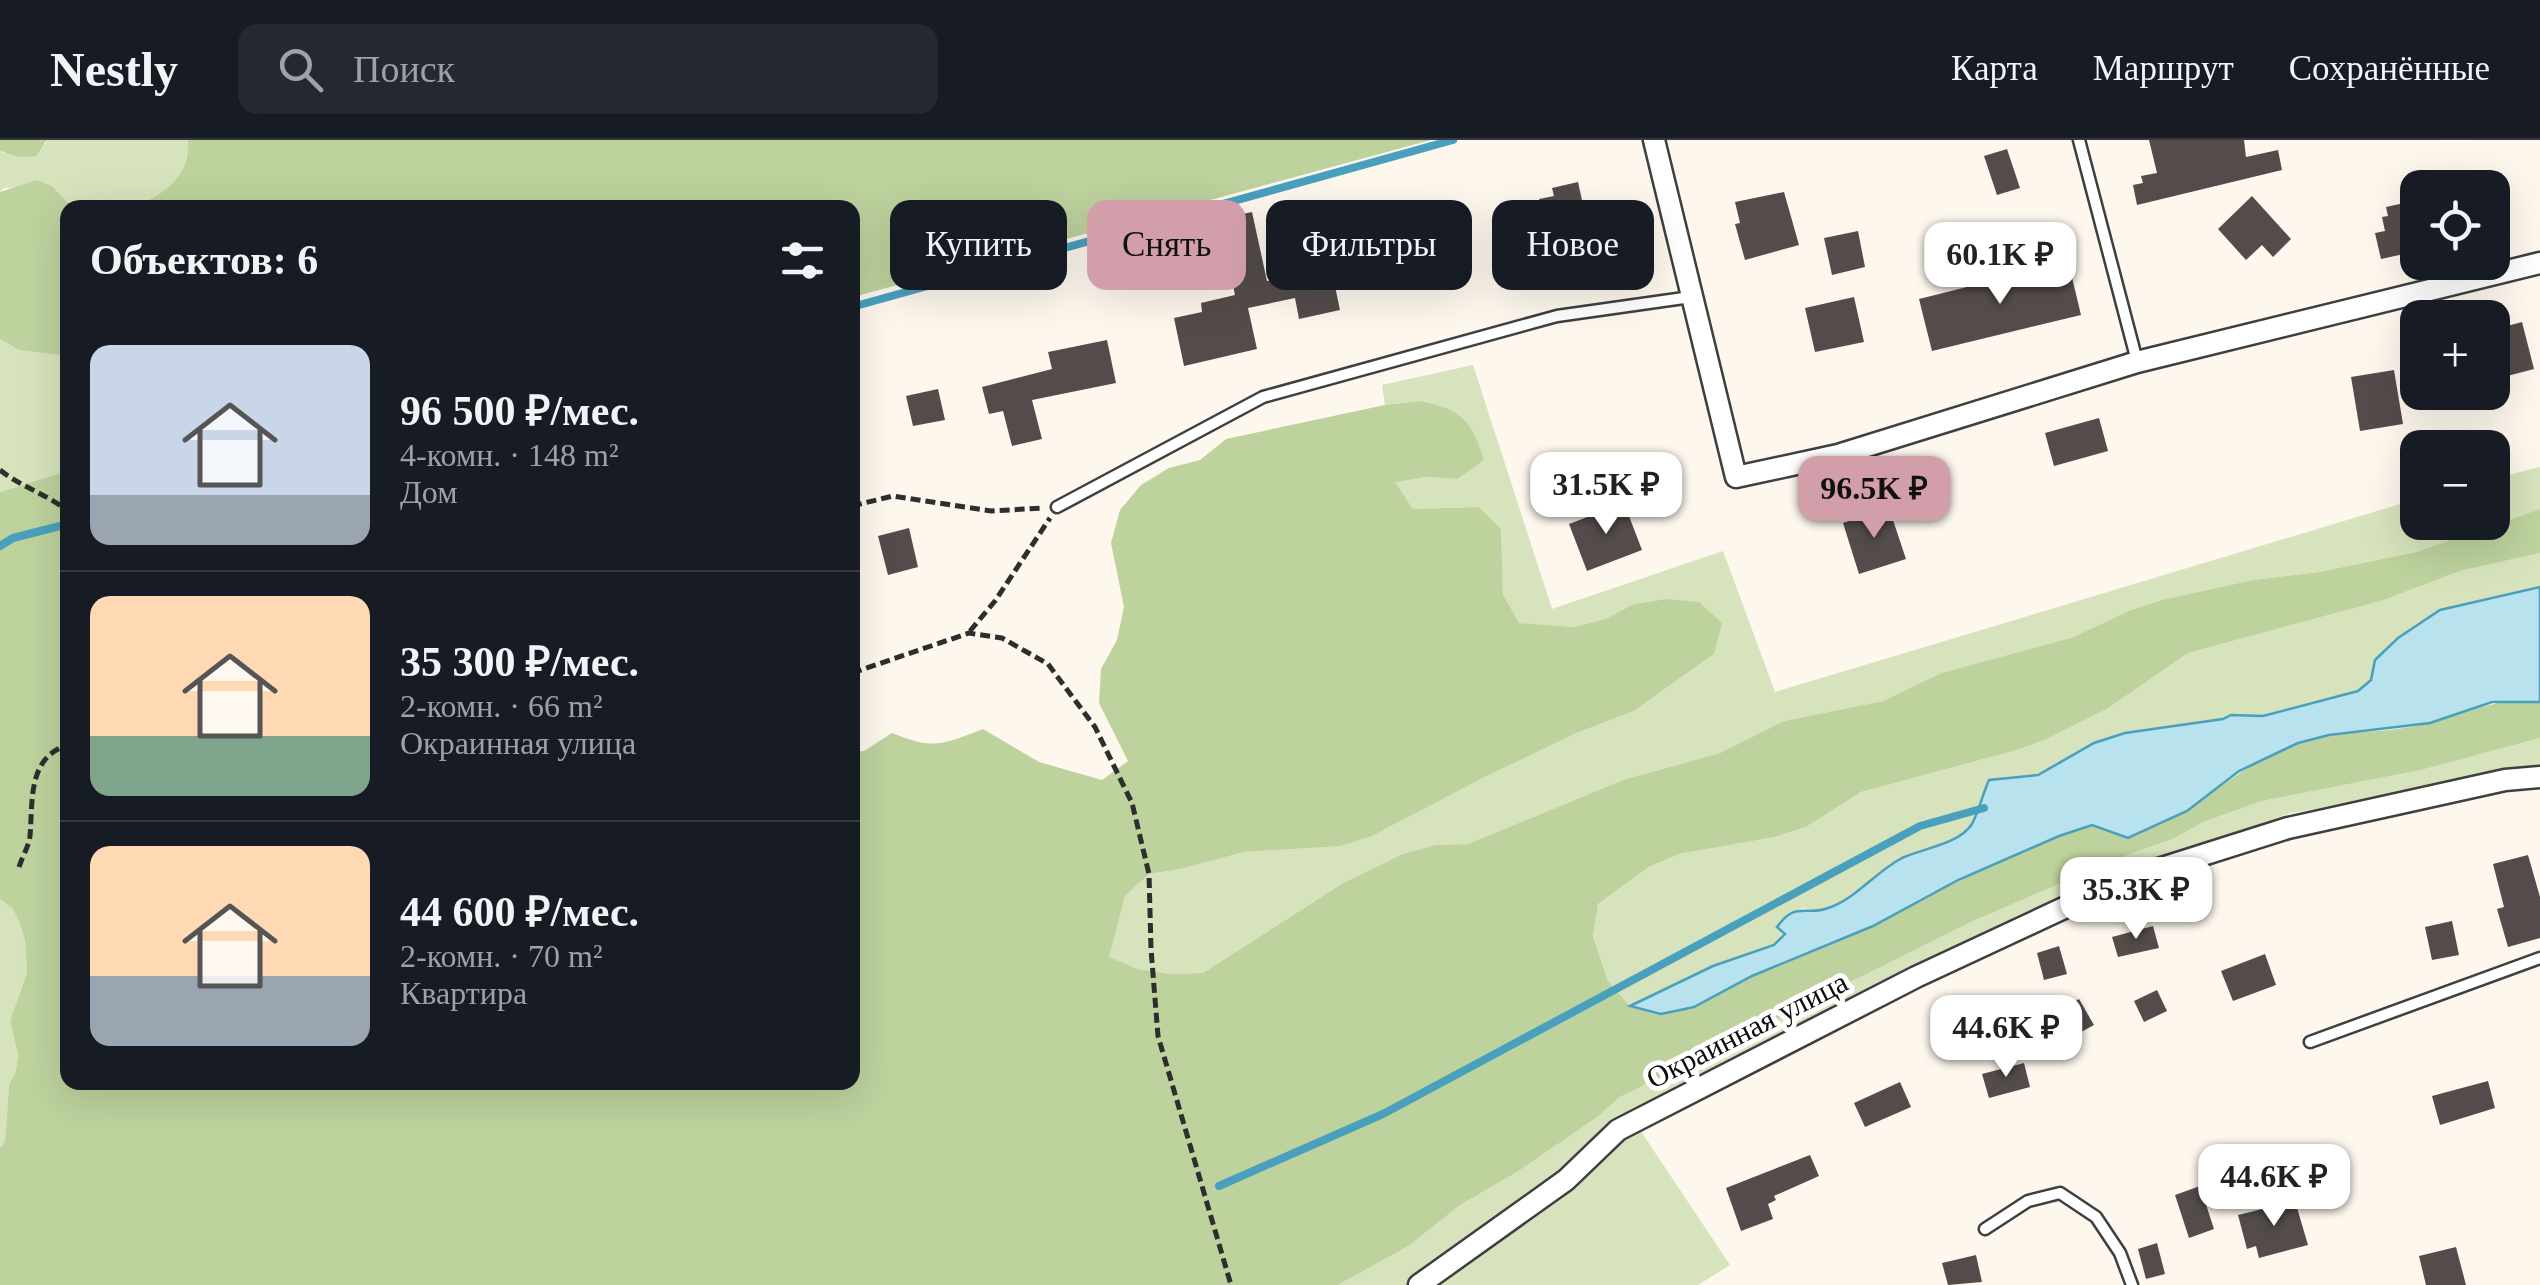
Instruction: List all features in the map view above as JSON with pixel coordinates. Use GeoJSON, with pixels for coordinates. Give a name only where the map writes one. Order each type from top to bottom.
{"type":"FeatureCollection","features":[{"type":"Feature","properties":{"kind":"street"},"geometry":{"type":"LineString","coordinates":[[1654,140],[1736,477],[1838,454],[2137,362],[2540,262]]}},
{"type":"Feature","properties":{"kind":"street","name":"Окраинная улица"},"geometry":{"type":"LineString","coordinates":[[1418,1285],[1566,1180],[1618,1130],[1916,977],[2124,880],[2288,828],[2505,780],[2540,777]]}},
{"type":"Feature","properties":{"kind":"lane"},"geometry":{"type":"LineString","coordinates":[[2079,140],[2137,362]]}},
{"type":"Feature","properties":{"kind":"lane"},"geometry":{"type":"LineString","coordinates":[[1057,507],[1264,397],[1557,316],[1694,297]]}},
{"type":"Feature","properties":{"kind":"lane"},"geometry":{"type":"LineString","coordinates":[[2310,1042],[2540,958]]}},
{"type":"Feature","properties":{"kind":"lane"},"geometry":{"type":"LineString","coordinates":[[1985,1229],[2028,1201],[2060,1193],[2096,1216],[2120,1254],[2132,1285]]}},
{"type":"Feature","properties":{"kind":"path"},"geometry":{"type":"LineString","coordinates":[[0,470],[60,505]]}},
{"type":"Feature","properties":{"kind":"path"},"geometry":{"type":"LineString","coordinates":[[860,504],[893,496],[991,510],[1057,507]]}},
{"type":"Feature","properties":{"kind":"path"},"geometry":{"type":"LineString","coordinates":[[969,633],[1057,507]]}},
{"type":"Feature","properties":{"kind":"path"},"geometry":{"type":"LineString","coordinates":[[860,670],[969,633],[1002,638],[1048,664],[1095,727],[1132,803],[1149,874],[1158,1036],[1231,1285]]}},
{"type":"Feature","properties":{"kind":"path"},"geometry":{"type":"LineString","coordinates":[[19,867],[30,838],[28,816],[39,766],[60,747]]}},
{"type":"Feature","properties":{"kind":"green space"},"geometry":{"type":"Polygon","coordinates":[[[0,140],[47,140],[36,156],[19,157],[0,151],[0,140]]]}},
{"type":"Feature","properties":{"kind":"green space"},"geometry":{"type":"Polygon","coordinates":[[[47,140],[188,140],[185,164],[172,184],[154,200],[65,200],[52,186],[4,188],[0,192],[0,151],[46,144],[47,140]]]}},
{"type":"Feature","properties":{"kind":"green space"},"geometry":{"type":"Polygon","coordinates":[[[188,140],[1431,140],[1210,200],[1087,200],[1087,233],[1067,239],[1067,200],[890,200],[890,287],[860,295],[860,200],[148,200],[165,190],[185,164],[188,140]]]}},
{"type":"Feature","properties":{"kind":"green space"},"geometry":{"type":"Polygon","coordinates":[[[37,180],[52,186],[65,200],[60,200],[60,355],[19,350],[0,339],[0,192],[37,180]]]}},
{"type":"Feature","properties":{"kind":"green space"},"geometry":{"type":"Polygon","coordinates":[[[0,339],[19,350],[60,355],[60,473],[0,492],[0,339]]]}},
{"type":"Feature","properties":{"kind":"green space"},"geometry":{"type":"Polygon","coordinates":[[[1473,365],[1552,609],[1723,551],[1775,692],[2400,504],[2400,540],[2451,540],[2416,552],[2162,600],[2071,638],[1883,701],[1784,721],[1720,753],[1623,780],[1468,844],[1435,845],[1403,854],[1343,883],[1203,973],[1170,974],[1138,969],[1108,957],[1125,896],[1149,874],[1244,852],[1341,846],[1372,836],[1574,734],[1634,711],[1714,654],[1666,599],[1634,604],[1605,619],[1574,627],[1519,623],[1503,594],[1501,529],[1479,507],[1413,509],[1394,481],[1425,477],[1458,479],[1419,401],[1385,405],[1382,385],[1473,365]]]}},
{"type":"Feature","properties":{"kind":"green space"},"geometry":{"type":"Polygon","coordinates":[[[1419,401],[1445,408],[1469,425],[1484,460],[1457,479],[1425,477],[1395,482],[1413,509],[1479,507],[1501,529],[1503,594],[1519,623],[1574,627],[1605,619],[1634,604],[1666,599],[1699,602],[1722,623],[1714,654],[1634,711],[1574,734],[1372,836],[1341,846],[1244,852],[1149,874],[1125,896],[1109,957],[1138,969],[1170,974],[1203,973],[1343,883],[1403,854],[1435,845],[1468,844],[1623,780],[1720,753],[1784,721],[1883,701],[1942,673],[2071,638],[2162,600],[2416,552],[2451,540],[2510,540],[2510,519],[2540,509],[2540,553],[2460,571],[2384,600],[2188,653],[2107,709],[2049,738],[1861,792],[1806,827],[1775,837],[1679,854],[1649,867],[1598,904],[1593,936],[1608,981],[1630,1006],[1661,1014],[1694,1007],[1752,976],[1873,926],[1958,880],[2059,836],[2092,825],[2128,838],[2152,828],[2183,813],[2252,766],[2294,745],[2327,736],[2412,727],[2497,703],[2525,701],[2540,702],[2540,738],[2421,770],[2262,801],[2203,822],[2175,838],[1971,922],[1620,1097],[1517,1172],[1460,1205],[1410,1245],[1338,1285],[0,1285],[0,1148],[5,1142],[9,1085],[18,1054],[10,1021],[27,973],[20,924],[13,909],[0,899],[0,492],[60,473],[60,1090],[860,1090],[860,751],[892,733],[918,742],[938,743],[983,729],[1039,762],[1102,780],[1128,761],[1099,703],[1101,669],[1117,640],[1124,607],[1111,543],[1120,510],[1141,485],[1169,468],[1200,460],[1226,439],[1385,405],[1419,401]]]}},
{"type":"Feature","properties":{"kind":"green space"},"geometry":{"type":"Polygon","coordinates":[[[2540,467],[2540,509],[2510,519],[2510,475],[2540,467]]]}},
{"type":"Feature","properties":{"kind":"green space"},"geometry":{"type":"Polygon","coordinates":[[[2540,553],[2540,587],[2440,610],[2358,691],[2263,716],[2231,715],[2094,743],[2038,775],[1989,780],[1971,824],[1960,836],[1901,859],[1834,906],[1819,911],[1802,908],[1774,945],[1713,966],[1630,1006],[1608,981],[1593,936],[1598,904],[1649,867],[1679,854],[1775,837],[1806,827],[1861,792],[2049,738],[2107,709],[2188,653],[2384,600],[2460,571],[2540,553]]]}},
{"type":"Feature","properties":{"kind":"green space"},"geometry":{"type":"Polygon","coordinates":[[[2540,738],[2540,773],[2291,813],[2121,873],[1628,1112],[1730,1265],[1698,1285],[1338,1285],[1410,1245],[1460,1205],[1517,1172],[1620,1097],[1971,922],[2175,838],[2203,822],[2262,801],[2421,770],[2540,738]]]}},
{"type":"Feature","properties":{"kind":"green space"},"geometry":{"type":"Polygon","coordinates":[[[0,899],[13,909],[20,924],[27,973],[10,1021],[18,1054],[9,1085],[5,1142],[0,1148],[0,899]]]}},
{"type":"Feature","properties":{"kind":"water"},"geometry":{"type":"Polygon","coordinates":[[[2540,587],[2540,702],[2492,702],[2430,723],[2329,735],[2298,743],[2239,771],[2187,811],[2128,838],[2092,825],[2059,836],[1958,880],[1873,926],[1752,976],[1694,1007],[1661,1014],[1630,1006],[1713,966],[1774,945],[1785,934],[1777,927],[1790,914],[1831,907],[1902,858],[1958,837],[1972,824],[1989,780],[2038,775],[2094,743],[2125,733],[2231,715],[2263,716],[2358,691],[2371,680],[2375,660],[2398,638],[2440,610],[2540,587]]]}},
{"type":"Feature","properties":{"kind":"building"},"geometry":{"type":"Polygon","coordinates":[[[2149,140],[2244,140],[2246,157],[2278,150],[2282,170],[2137,205],[2133,185],[2143,183],[2141,176],[2157,173],[2149,140]]]}},
{"type":"Feature","properties":{"kind":"building"},"geometry":{"type":"Polygon","coordinates":[[[2007,149],[2020,188],[1997,195],[1984,156],[2007,149]]]}},
{"type":"Feature","properties":{"kind":"building"},"geometry":{"type":"Polygon","coordinates":[[[1578,182],[1582,200],[1539,200],[1554,196],[1552,188],[1578,182]]]}},
{"type":"Feature","properties":{"kind":"building"},"geometry":{"type":"Polygon","coordinates":[[[1784,192],[1799,245],[1745,260],[1735,224],[1740,223],[1735,202],[1784,192]]]}},
{"type":"Feature","properties":{"kind":"building"},"geometry":{"type":"Polygon","coordinates":[[[2252,196],[2291,239],[2273,257],[2262,245],[2246,260],[2218,229],[2252,196]]]}},
{"type":"Feature","properties":{"kind":"building"},"geometry":{"type":"Polygon","coordinates":[[[2400,204],[2400,255],[2381,259],[2375,233],[2385,231],[2382,217],[2388,216],[2386,207],[2400,204]]]}},
{"type":"Feature","properties":{"kind":"building"},"geometry":{"type":"Polygon","coordinates":[[[1252,212],[1266,290],[1336,290],[1340,310],[1299,319],[1295,298],[1248,308],[1257,349],[1184,366],[1174,318],[1202,312],[1201,303],[1235,295],[1234,290],[1246,290],[1246,213],[1252,212]]]}},
{"type":"Feature","properties":{"kind":"building"},"geometry":{"type":"Polygon","coordinates":[[[1858,231],[1865,267],[1832,275],[1824,238],[1858,231]]]}},
{"type":"Feature","properties":{"kind":"building"},"geometry":{"type":"Polygon","coordinates":[[[2059,264],[2061,272],[2070,269],[2081,315],[1932,351],[1919,299],[2059,264]]]}},
{"type":"Feature","properties":{"kind":"building"},"geometry":{"type":"Polygon","coordinates":[[[1854,297],[1864,342],[1815,352],[1805,308],[1854,297]]]}},
{"type":"Feature","properties":{"kind":"building"},"geometry":{"type":"Polygon","coordinates":[[[2522,322],[2534,369],[2510,375],[2510,325],[2522,322]]]}},
{"type":"Feature","properties":{"kind":"building"},"geometry":{"type":"Polygon","coordinates":[[[1107,340],[1116,383],[1032,400],[1042,439],[1012,446],[1003,411],[989,414],[982,387],[1052,369],[1048,352],[1107,340]]]}},
{"type":"Feature","properties":{"kind":"building"},"geometry":{"type":"Polygon","coordinates":[[[2394,370],[2403,424],[2360,431],[2351,377],[2394,370]]]}},
{"type":"Feature","properties":{"kind":"building"},"geometry":{"type":"Polygon","coordinates":[[[938,389],[945,420],[913,426],[906,396],[938,389]]]}},
{"type":"Feature","properties":{"kind":"building"},"geometry":{"type":"Polygon","coordinates":[[[2099,418],[2108,451],[2054,466],[2045,433],[2099,418]]]}},
{"type":"Feature","properties":{"kind":"building"},"geometry":{"type":"Polygon","coordinates":[[[1624,503],[1642,550],[1587,571],[1569,524],[1624,503]]]}},
{"type":"Feature","properties":{"kind":"building"},"geometry":{"type":"Polygon","coordinates":[[[1889,508],[1906,559],[1859,574],[1843,523],[1889,508]]]}},
{"type":"Feature","properties":{"kind":"building"},"geometry":{"type":"Polygon","coordinates":[[[909,528],[918,567],[888,575],[878,536],[909,528]]]}},
{"type":"Feature","properties":{"kind":"building"},"geometry":{"type":"Polygon","coordinates":[[[2528,855],[2540,897],[2540,938],[2508,947],[2497,909],[2504,907],[2493,864],[2528,855]]]}},
{"type":"Feature","properties":{"kind":"building"},"geometry":{"type":"Polygon","coordinates":[[[2452,921],[2459,955],[2432,960],[2425,927],[2452,921]]]}},
{"type":"Feature","properties":{"kind":"building"},"geometry":{"type":"Polygon","coordinates":[[[2153,926],[2159,948],[2118,957],[2112,937],[2153,926]]]}},
{"type":"Feature","properties":{"kind":"building"},"geometry":{"type":"Polygon","coordinates":[[[2059,946],[2067,974],[2044,980],[2037,953],[2059,946]]]}},
{"type":"Feature","properties":{"kind":"building"},"geometry":{"type":"Polygon","coordinates":[[[2265,954],[2276,985],[2233,1001],[2221,971],[2265,954]]]}},
{"type":"Feature","properties":{"kind":"building"},"geometry":{"type":"Polygon","coordinates":[[[2157,990],[2167,1011],[2144,1022],[2134,1001],[2157,990]]]}},
{"type":"Feature","properties":{"kind":"building"},"geometry":{"type":"Polygon","coordinates":[[[2079,999],[2094,1025],[2061,1043],[2046,1017],[2079,999]]]}},
{"type":"Feature","properties":{"kind":"building"},"geometry":{"type":"Polygon","coordinates":[[[2024,1063],[2030,1087],[1989,1098],[1982,1074],[2024,1063]]]}},
{"type":"Feature","properties":{"kind":"building"},"geometry":{"type":"Polygon","coordinates":[[[2488,1081],[2495,1108],[2440,1125],[2432,1096],[2488,1081]]]}},
{"type":"Feature","properties":{"kind":"building"},"geometry":{"type":"Polygon","coordinates":[[[1900,1082],[1911,1107],[1865,1127],[1854,1103],[1900,1082]]]}},
{"type":"Feature","properties":{"kind":"building"},"geometry":{"type":"Polygon","coordinates":[[[1810,1155],[1819,1176],[1774,1196],[1776,1200],[1768,1204],[1773,1219],[1741,1231],[1726,1188],[1810,1155]]]}},
{"type":"Feature","properties":{"kind":"building"},"geometry":{"type":"Polygon","coordinates":[[[2200,1186],[2214,1229],[2189,1238],[2175,1195],[2200,1186]]]}},
{"type":"Feature","properties":{"kind":"building"},"geometry":{"type":"Polygon","coordinates":[[[2295,1201],[2308,1245],[2259,1258],[2256,1246],[2247,1249],[2238,1215],[2295,1201]]]}},
{"type":"Feature","properties":{"kind":"building"},"geometry":{"type":"Polygon","coordinates":[[[2157,1243],[2165,1274],[2146,1279],[2138,1249],[2157,1243]]]}},
{"type":"Feature","properties":{"kind":"building"},"geometry":{"type":"Polygon","coordinates":[[[2456,1247],[2466,1285],[2426,1285],[2419,1256],[2456,1247]]]}},
{"type":"Feature","properties":{"kind":"building"},"geometry":{"type":"Polygon","coordinates":[[[1976,1255],[1982,1282],[1948,1285],[1942,1263],[1976,1255]]]}},
{"type":"Feature","properties":{"kind":"waterway"},"geometry":{"type":"LineString","coordinates":[[860,305],[1453,140]]}},
{"type":"Feature","properties":{"kind":"waterway"},"geometry":{"type":"LineString","coordinates":[[0,546],[13,538],[60,526]]}},
{"type":"Feature","properties":{"kind":"waterway"},"geometry":{"type":"LineString","coordinates":[[1219,1186],[1383,1114],[1920,826],[1984,808]]}}]}
